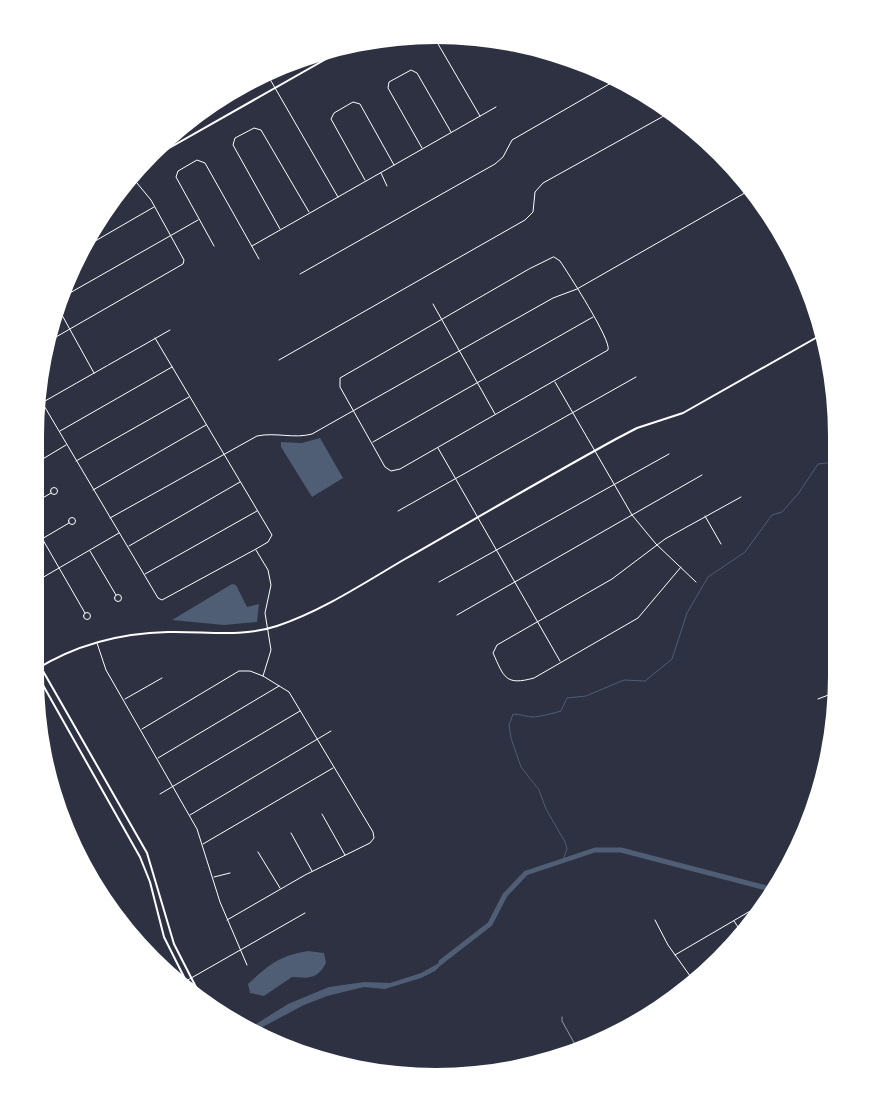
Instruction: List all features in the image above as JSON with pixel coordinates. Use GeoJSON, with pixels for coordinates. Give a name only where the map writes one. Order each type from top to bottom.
{"type":"FeatureCollection","features":[{"type":"Feature","properties":{"kind":"main road"},"geometry":{"type":"LineString","coordinates":[[172,146],[325,60]]}},
{"type":"Feature","properties":{"kind":"main road"},"geometry":{"type":"LineString","coordinates":[[44,665],[67,652],[97,642],[153,633],[231,635],[267,629],[344,594],[595,450],[637,428],[683,413],[816,338]]}},
{"type":"Feature","properties":{"kind":"main road"},"geometry":{"type":"LineString","coordinates":[[44,672],[147,853],[172,938],[194,984]]}},
{"type":"Feature","properties":{"kind":"main road"},"geometry":{"type":"LineString","coordinates":[[44,687],[140,857],[150,882],[165,940],[182,975]]}},
{"type":"Feature","properties":{"kind":"main road"},"geometry":{"type":"LineString","coordinates":[[80,749],[86,746]]}},
{"type":"Feature","properties":{"kind":"main road"},"geometry":{"type":"LineString","coordinates":[[165,940],[172,938]]}},
{"type":"Feature","properties":{"kind":"street"},"geometry":{"type":"LineString","coordinates":[[438,44],[480,116]]}},
{"type":"Feature","properties":{"kind":"street"},"geometry":{"type":"LineString","coordinates":[[423,148],[388,88],[389,82],[399,76],[411,70],[417,73],[451,132]]}},
{"type":"Feature","properties":{"kind":"street"},"geometry":{"type":"LineString","coordinates":[[271,81],[338,197]]}},
{"type":"Feature","properties":{"kind":"street"},"geometry":{"type":"LineString","coordinates":[[300,274],[495,164],[503,158],[512,140],[610,85]]}},
{"type":"Feature","properties":{"kind":"street"},"geometry":{"type":"LineString","coordinates":[[366,181],[331,119],[332,115],[342,108],[353,102],[360,104],[394,165]]}},
{"type":"Feature","properties":{"kind":"street"},"geometry":{"type":"LineString","coordinates":[[252,246],[496,107]]}},
{"type":"Feature","properties":{"kind":"street"},"geometry":{"type":"LineString","coordinates":[[279,360],[525,220],[533,212],[535,192],[543,183],[663,116]]}},
{"type":"Feature","properties":{"kind":"street"},"geometry":{"type":"LineString","coordinates":[[281,229],[233,146],[234,139],[244,133],[254,128],[261,130],[309,213]]}},
{"type":"Feature","properties":{"kind":"street"},"geometry":{"type":"LineString","coordinates":[[214,246],[176,177],[178,171],[200,160],[205,163],[259,259]]}},
{"type":"Feature","properties":{"kind":"street"},"geometry":{"type":"LineString","coordinates":[[380,173],[387,186]]}},
{"type":"Feature","properties":{"kind":"street"},"geometry":{"type":"LineString","coordinates":[[56,338],[183,264],[184,260],[154,207],[136,183]]}},
{"type":"Feature","properties":{"kind":"street"},"geometry":{"type":"LineString","coordinates":[[110,518],[257,436],[275,434],[295,437],[312,434],[553,298],[577,289],[744,193]]}},
{"type":"Feature","properties":{"kind":"street"},"geometry":{"type":"LineString","coordinates":[[96,241],[154,207]]}},
{"type":"Feature","properties":{"kind":"street"},"geometry":{"type":"LineString","coordinates":[[72,292],[199,219]]}},
{"type":"Feature","properties":{"kind":"street"},"geometry":{"type":"LineString","coordinates":[[551,258],[557,258],[562,263],[577,289],[594,316],[610,348],[400,469],[391,471],[385,467],[340,387],[339,379],[342,375],[551,258]]}},
{"type":"Feature","properties":{"kind":"street"},"geometry":{"type":"LineString","coordinates":[[433,304],[495,414]]}},
{"type":"Feature","properties":{"kind":"street"},"geometry":{"type":"LineString","coordinates":[[372,443],[594,316]]}},
{"type":"Feature","properties":{"kind":"street"},"geometry":{"type":"LineString","coordinates":[[63,317],[94,373]]}},
{"type":"Feature","properties":{"kind":"street"},"geometry":{"type":"LineString","coordinates":[[46,402],[170,330]]}},
{"type":"Feature","properties":{"kind":"street"},"geometry":{"type":"LineString","coordinates":[[45,408],[158,598],[162,600],[256,549],[271,538],[272,533],[156,338]]}},
{"type":"Feature","properties":{"kind":"street"},"geometry":{"type":"LineString","coordinates":[[59,432],[172,367]]}},
{"type":"Feature","properties":{"kind":"street"},"geometry":{"type":"LineString","coordinates":[[398,511],[636,377]]}},
{"type":"Feature","properties":{"kind":"street"},"geometry":{"type":"LineString","coordinates":[[555,381],[632,515],[656,544],[696,582]]}},
{"type":"Feature","properties":{"kind":"street"},"geometry":{"type":"LineString","coordinates":[[76,461],[190,396]]}},
{"type":"Feature","properties":{"kind":"street"},"geometry":{"type":"LineString","coordinates":[[93,490],[207,425]]}},
{"type":"Feature","properties":{"kind":"street"},"geometry":{"type":"LineString","coordinates":[[44,458],[67,445]]}},
{"type":"Feature","properties":{"kind":"street"},"geometry":{"type":"LineString","coordinates":[[438,447],[560,662]]}},
{"type":"Feature","properties":{"kind":"street"},"geometry":{"type":"LineString","coordinates":[[439,582],[613,483],[669,454]]}},
{"type":"Feature","properties":{"kind":"street"},"geometry":{"type":"LineString","coordinates":[[457,615],[702,475]]}},
{"type":"Feature","properties":{"kind":"street"},"geometry":{"type":"LineString","coordinates":[[127,546],[241,482]]}},
{"type":"Feature","properties":{"kind":"street"},"geometry":{"type":"LineString","coordinates":[[44,497],[51,493]]}},
{"type":"Feature","properties":{"kind":"street"},"geometry":{"type":"LineString","coordinates":[[681,567],[638,618],[534,678],[518,682],[507,678],[502,671],[493,653],[497,645],[612,579],[656,544],[741,497]]}},
{"type":"Feature","properties":{"kind":"street"},"geometry":{"type":"LineString","coordinates":[[144,575],[258,510]]}},
{"type":"Feature","properties":{"kind":"street"},"geometry":{"type":"LineString","coordinates":[[705,516],[721,544]]}},
{"type":"Feature","properties":{"kind":"street"},"geometry":{"type":"LineString","coordinates":[[44,537],[69,523]]}},
{"type":"Feature","properties":{"kind":"street"},"geometry":{"type":"LineString","coordinates":[[44,577],[119,533]]}},
{"type":"Feature","properties":{"kind":"street"},"geometry":{"type":"LineString","coordinates":[[44,541],[85,613]]}},
{"type":"Feature","properties":{"kind":"street"},"geometry":{"type":"LineString","coordinates":[[256,549],[270,580],[265,613],[271,650],[262,676]]}},
{"type":"Feature","properties":{"kind":"street"},"geometry":{"type":"LineString","coordinates":[[90,550],[116,595]]}},
{"type":"Feature","properties":{"kind":"street"},"geometry":{"type":"LineString","coordinates":[[97,642],[106,670],[142,729],[190,815],[203,844],[226,920],[247,964]]}},
{"type":"Feature","properties":{"kind":"street"},"geometry":{"type":"LineString","coordinates":[[142,729],[238,672],[245,671],[262,676],[289,692],[373,832],[374,838],[370,842],[346,856],[312,871],[226,920]]}},
{"type":"Feature","properties":{"kind":"street"},"geometry":{"type":"LineString","coordinates":[[124,699],[162,678]]}},
{"type":"Feature","properties":{"kind":"street"},"geometry":{"type":"LineString","coordinates":[[158,758],[280,685]]}},
{"type":"Feature","properties":{"kind":"street"},"geometry":{"type":"LineString","coordinates":[[818,698],[827,695]]}},
{"type":"Feature","properties":{"kind":"street"},"geometry":{"type":"LineString","coordinates":[[160,794],[300,711]]}},
{"type":"Feature","properties":{"kind":"street"},"geometry":{"type":"LineString","coordinates":[[190,815],[331,731]]}},
{"type":"Feature","properties":{"kind":"street"},"geometry":{"type":"LineString","coordinates":[[203,844],[334,767]]}},
{"type":"Feature","properties":{"kind":"street"},"geometry":{"type":"LineString","coordinates":[[322,814],[346,856]]}},
{"type":"Feature","properties":{"kind":"street"},"geometry":{"type":"LineString","coordinates":[[290,833],[312,871]]}},
{"type":"Feature","properties":{"kind":"street"},"geometry":{"type":"LineString","coordinates":[[258,852],[280,889]]}},
{"type":"Feature","properties":{"kind":"street"},"geometry":{"type":"LineString","coordinates":[[213,878],[230,873]]}},
{"type":"Feature","properties":{"kind":"street"},"geometry":{"type":"LineString","coordinates":[[675,955],[750,911]]}},
{"type":"Feature","properties":{"kind":"street"},"geometry":{"type":"LineString","coordinates":[[190,978],[305,913]]}},
{"type":"Feature","properties":{"kind":"street"},"geometry":{"type":"LineString","coordinates":[[655,920],[675,955],[690,975]]}},
{"type":"Feature","properties":{"kind":"street"},"geometry":{"type":"LineString","coordinates":[[733,921],[737,927]]}},
{"type":"Feature","properties":{"kind":"lane"},"geometry":{"type":"LineString","coordinates":[[562,1017],[574,1042]]}},
{"type":"Feature","properties":{"kind":"water"},"geometry":{"type":"Polygon","coordinates":[[[320,438],[343,478],[312,497],[281,447],[281,442],[302,443],[320,438]]]}},
{"type":"Feature","properties":{"kind":"water"},"geometry":{"type":"Polygon","coordinates":[[[232,584],[236,585],[247,607],[259,604],[257,622],[224,625],[172,620],[232,584]]]}},
{"type":"Feature","properties":{"kind":"water"},"geometry":{"type":"Polygon","coordinates":[[[308,951],[324,953],[326,963],[323,969],[316,975],[312,977],[292,977],[264,996],[250,993],[248,984],[268,967],[281,959],[308,951]]]}},
{"type":"Feature","properties":{"kind":"water"},"geometry":{"type":"Polygon","coordinates":[[[448,958],[435,971],[421,978],[385,989],[364,987],[327,996],[304,1005],[262,1027],[256,1024],[288,1004],[329,987],[364,982],[390,983],[421,973],[448,958]]]}},
{"type":"Feature","properties":{"kind":"waterway"},"geometry":{"type":"LineString","coordinates":[[563,860],[567,849],[565,842],[546,809],[539,790],[521,767],[511,738],[509,725],[513,714],[533,717],[551,714],[561,711],[567,698],[586,696],[624,680],[645,681],[672,659],[687,613],[708,577],[745,552],[772,515],[782,512],[798,494],[818,464],[828,463]]}},
{"type":"Feature","properties":{"kind":"waterway"},"geometry":{"type":"LineString","coordinates":[[441,962],[490,924],[505,895],[526,873],[595,850],[621,850],[766,888]]}}]}
